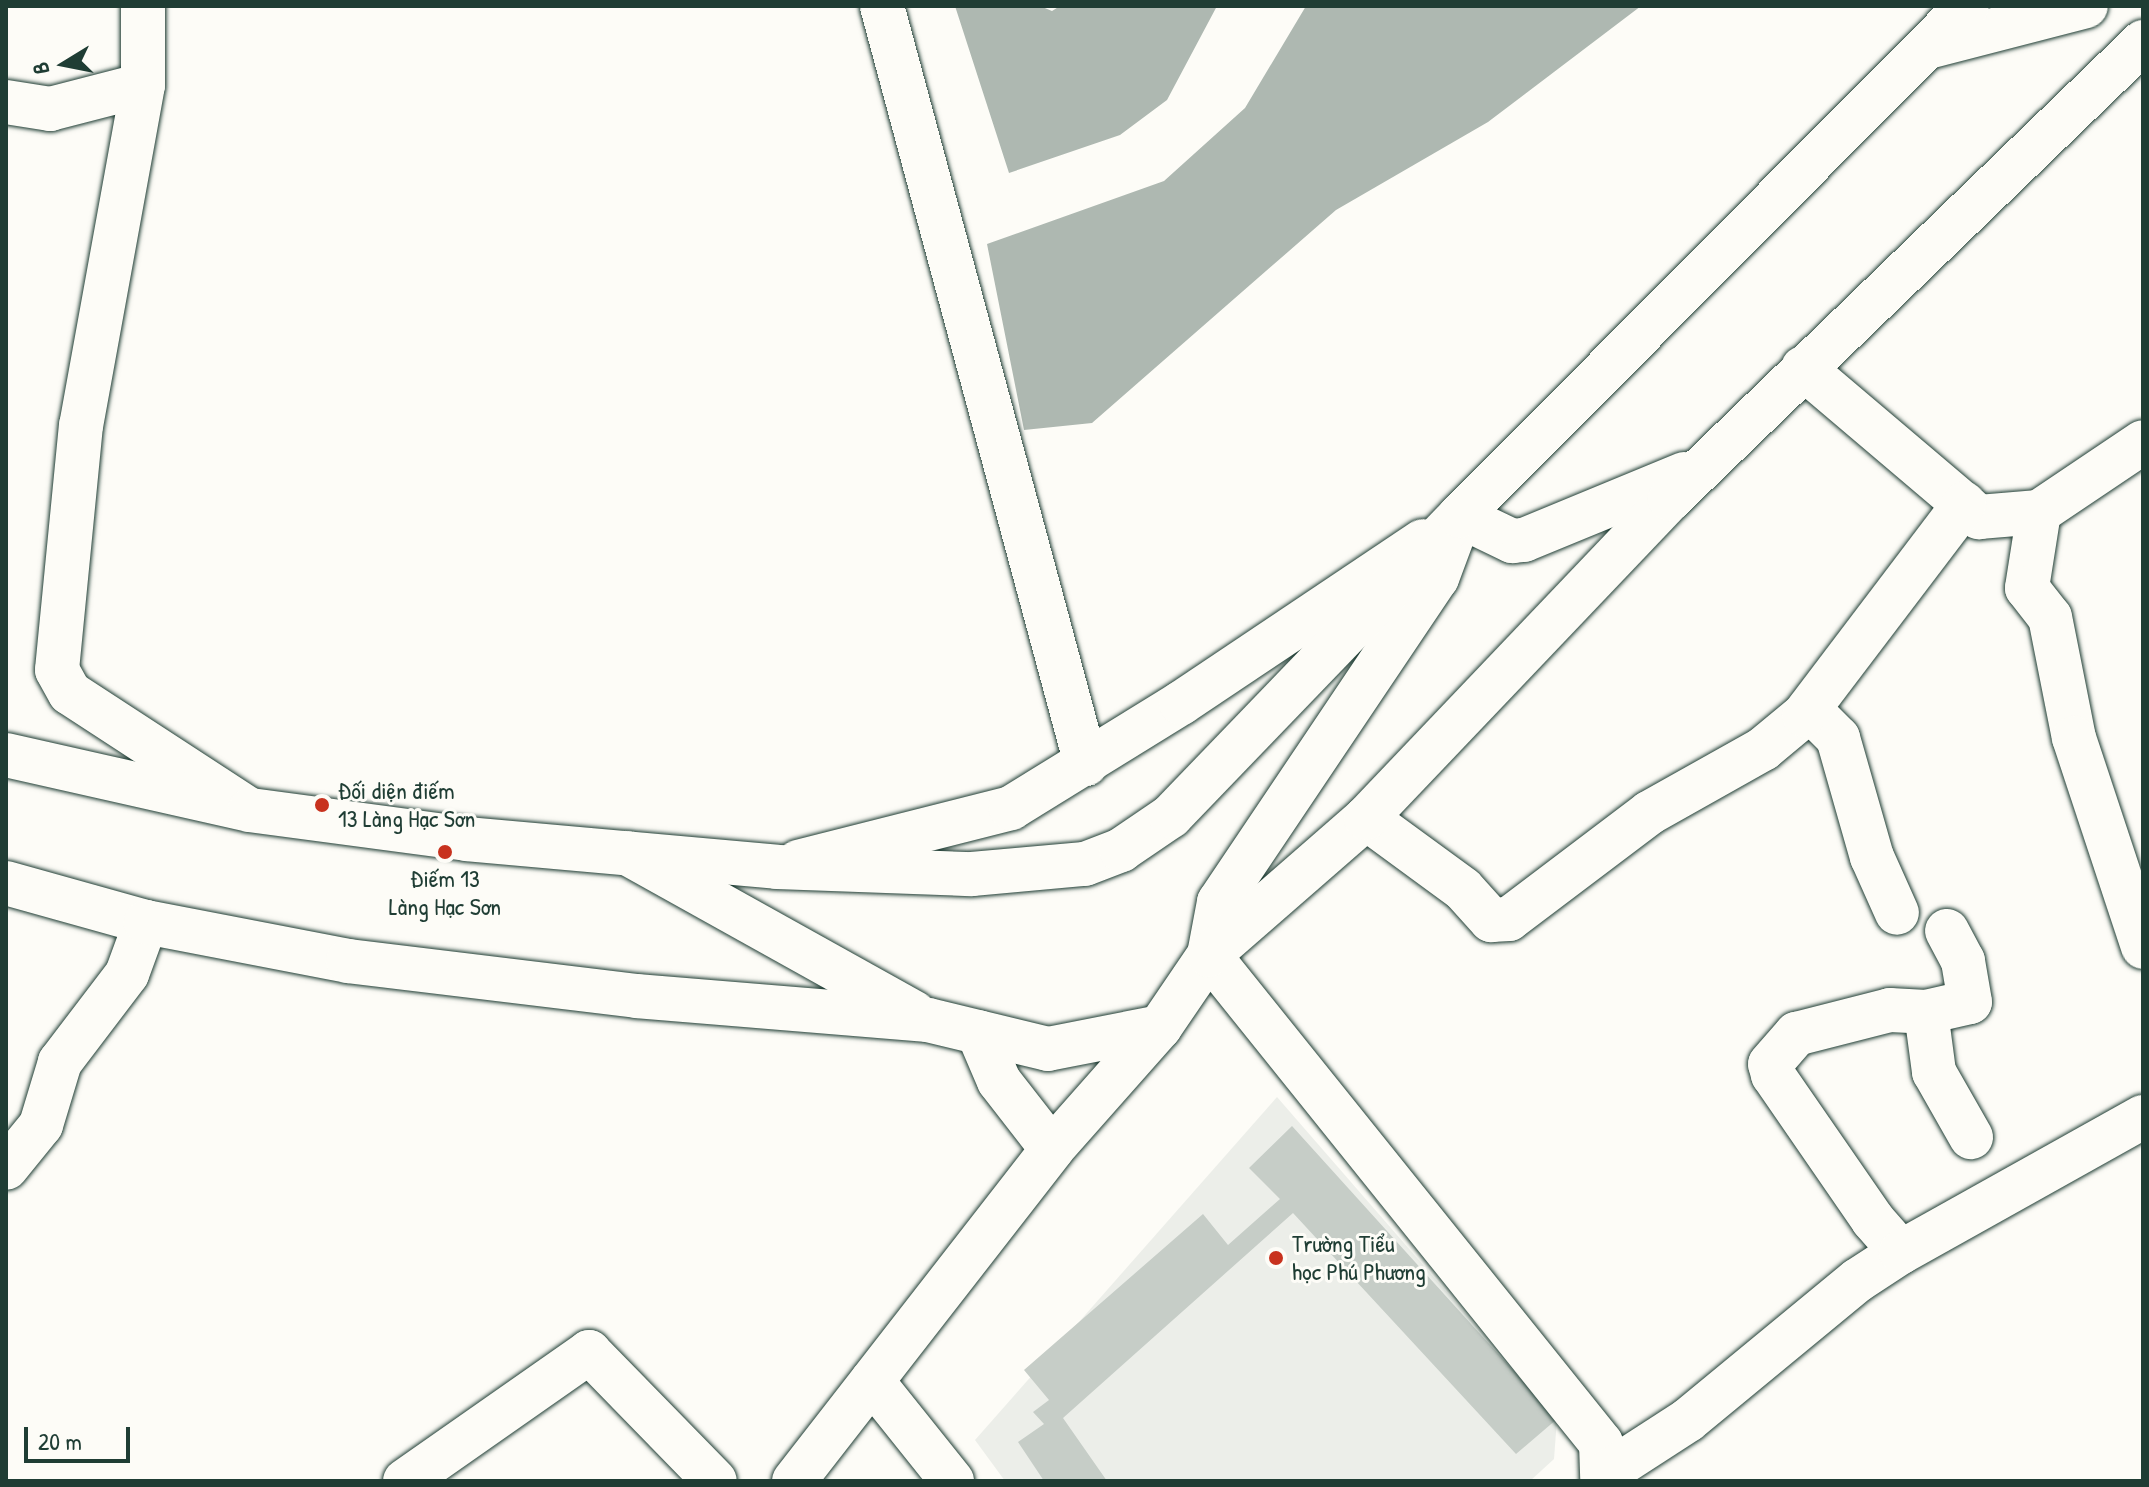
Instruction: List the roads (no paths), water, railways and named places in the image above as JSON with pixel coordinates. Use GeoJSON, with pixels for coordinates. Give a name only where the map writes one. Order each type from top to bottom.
{"type":"FeatureCollection","features":[{"type":"Feature","properties":{"kind":"street"},"geometry":{"type":"LineString","coordinates":[[143,6],[143,85],[81,425],[57,670],[70,693],[250,810]]}},
{"type":"Feature","properties":{"kind":"street"},"geometry":{"type":"LineString","coordinates":[[882,6],[1086,764]]}},
{"type":"Feature","properties":{"kind":"street"},"geometry":{"type":"LineString","coordinates":[[6,755],[250,810],[359,827],[777,867],[1039,871],[1085,864],[1121,850],[1171,816],[1460,516],[1967,6]]}},
{"type":"Feature","properties":{"kind":"street"},"geometry":{"type":"LineString","coordinates":[[1928,47],[2086,6]]}},
{"type":"Feature","properties":{"kind":"street"},"geometry":{"type":"LineString","coordinates":[[794,1481],[1052,1149],[1160,1027],[1209,955],[1366,818],[1704,466],[2143,42]]}},
{"type":"Feature","properties":{"kind":"street"},"geometry":{"type":"LineString","coordinates":[[6,102],[50,109],[143,85]]}},
{"type":"Feature","properties":{"kind":"street"},"geometry":{"type":"LineString","coordinates":[[1803,368],[1979,517],[2039,512],[2143,442]]}},
{"type":"Feature","properties":{"kind":"street"},"geometry":{"type":"LineString","coordinates":[[1460,516],[1512,541],[1524,540],[1704,466]]}},
{"type":"Feature","properties":{"kind":"street"},"geometry":{"type":"LineString","coordinates":[[1366,818],[1463,889],[1491,920],[1509,919],[1649,813],[1763,749],[1809,709],[1964,504]]}},
{"type":"Feature","properties":{"kind":"street"},"geometry":{"type":"LineString","coordinates":[[2039,512],[2027,588],[2050,617],[2074,738],[2143,947]]}},
{"type":"Feature","properties":{"kind":"street"},"geometry":{"type":"LineString","coordinates":[[777,867],[1011,808],[1086,764],[1460,516]]}},
{"type":"Feature","properties":{"kind":"street"},"geometry":{"type":"LineString","coordinates":[[1460,516],[1437,578],[1219,902],[1209,955],[1601,1443],[1602,1478]]}},
{"type":"Feature","properties":{"kind":"street"},"geometry":{"type":"LineString","coordinates":[[1809,709],[1838,738],[1872,857],[1897,913]]}},
{"type":"Feature","properties":{"kind":"street"},"geometry":{"type":"LineString","coordinates":[[627,853],[928,1020]]}},
{"type":"Feature","properties":{"kind":"street"},"geometry":{"type":"LineString","coordinates":[[6,883],[146,922],[378,965],[636,996],[928,1020],[1048,1049],[1160,1027]]}},
{"type":"Feature","properties":{"kind":"street"},"geometry":{"type":"LineString","coordinates":[[6,1168],[41,1125],[60,1062],[127,974],[146,922]]}},
{"type":"Feature","properties":{"kind":"street"},"geometry":{"type":"LineString","coordinates":[[1901,1252],[1873,1220],[1773,1075],[1770,1064],[1796,1034],[1890,1010],[1926,1012],[1964,1006],[1972,998],[1963,961],[1947,931]]}},
{"type":"Feature","properties":{"kind":"street"},"geometry":{"type":"LineString","coordinates":[[1926,1012],[1934,1072],[1971,1137]]}},
{"type":"Feature","properties":{"kind":"street"},"geometry":{"type":"LineString","coordinates":[[978,1032],[999,1081],[1052,1149]]}},
{"type":"Feature","properties":{"kind":"street"},"geometry":{"type":"LineString","coordinates":[[1602,1478],[1688,1420],[1858,1280],[1901,1252],[2143,1117]]}},
{"type":"Feature","properties":{"kind":"street"},"geometry":{"type":"LineString","coordinates":[[405,1481],[589,1352],[715,1481]]}},
{"type":"Feature","properties":{"kind":"street"},"geometry":{"type":"LineString","coordinates":[[872,1381],[952,1481]]}},
{"type":"Feature","properties":{"kind":"place","name":"Đối diện điếm 13 Làng Hạc Sơn"},"geometry":{"type":"Point","coordinates":[322,805]}},
{"type":"Feature","properties":{"kind":"place","name":"Điếm 13 Làng Hạc Sơn"},"geometry":{"type":"Point","coordinates":[445,852]}},
{"type":"Feature","properties":{"kind":"place","name":"Trường Tiểu học Phú Phương"},"geometry":{"type":"Point","coordinates":[1276,1258]}}]}
